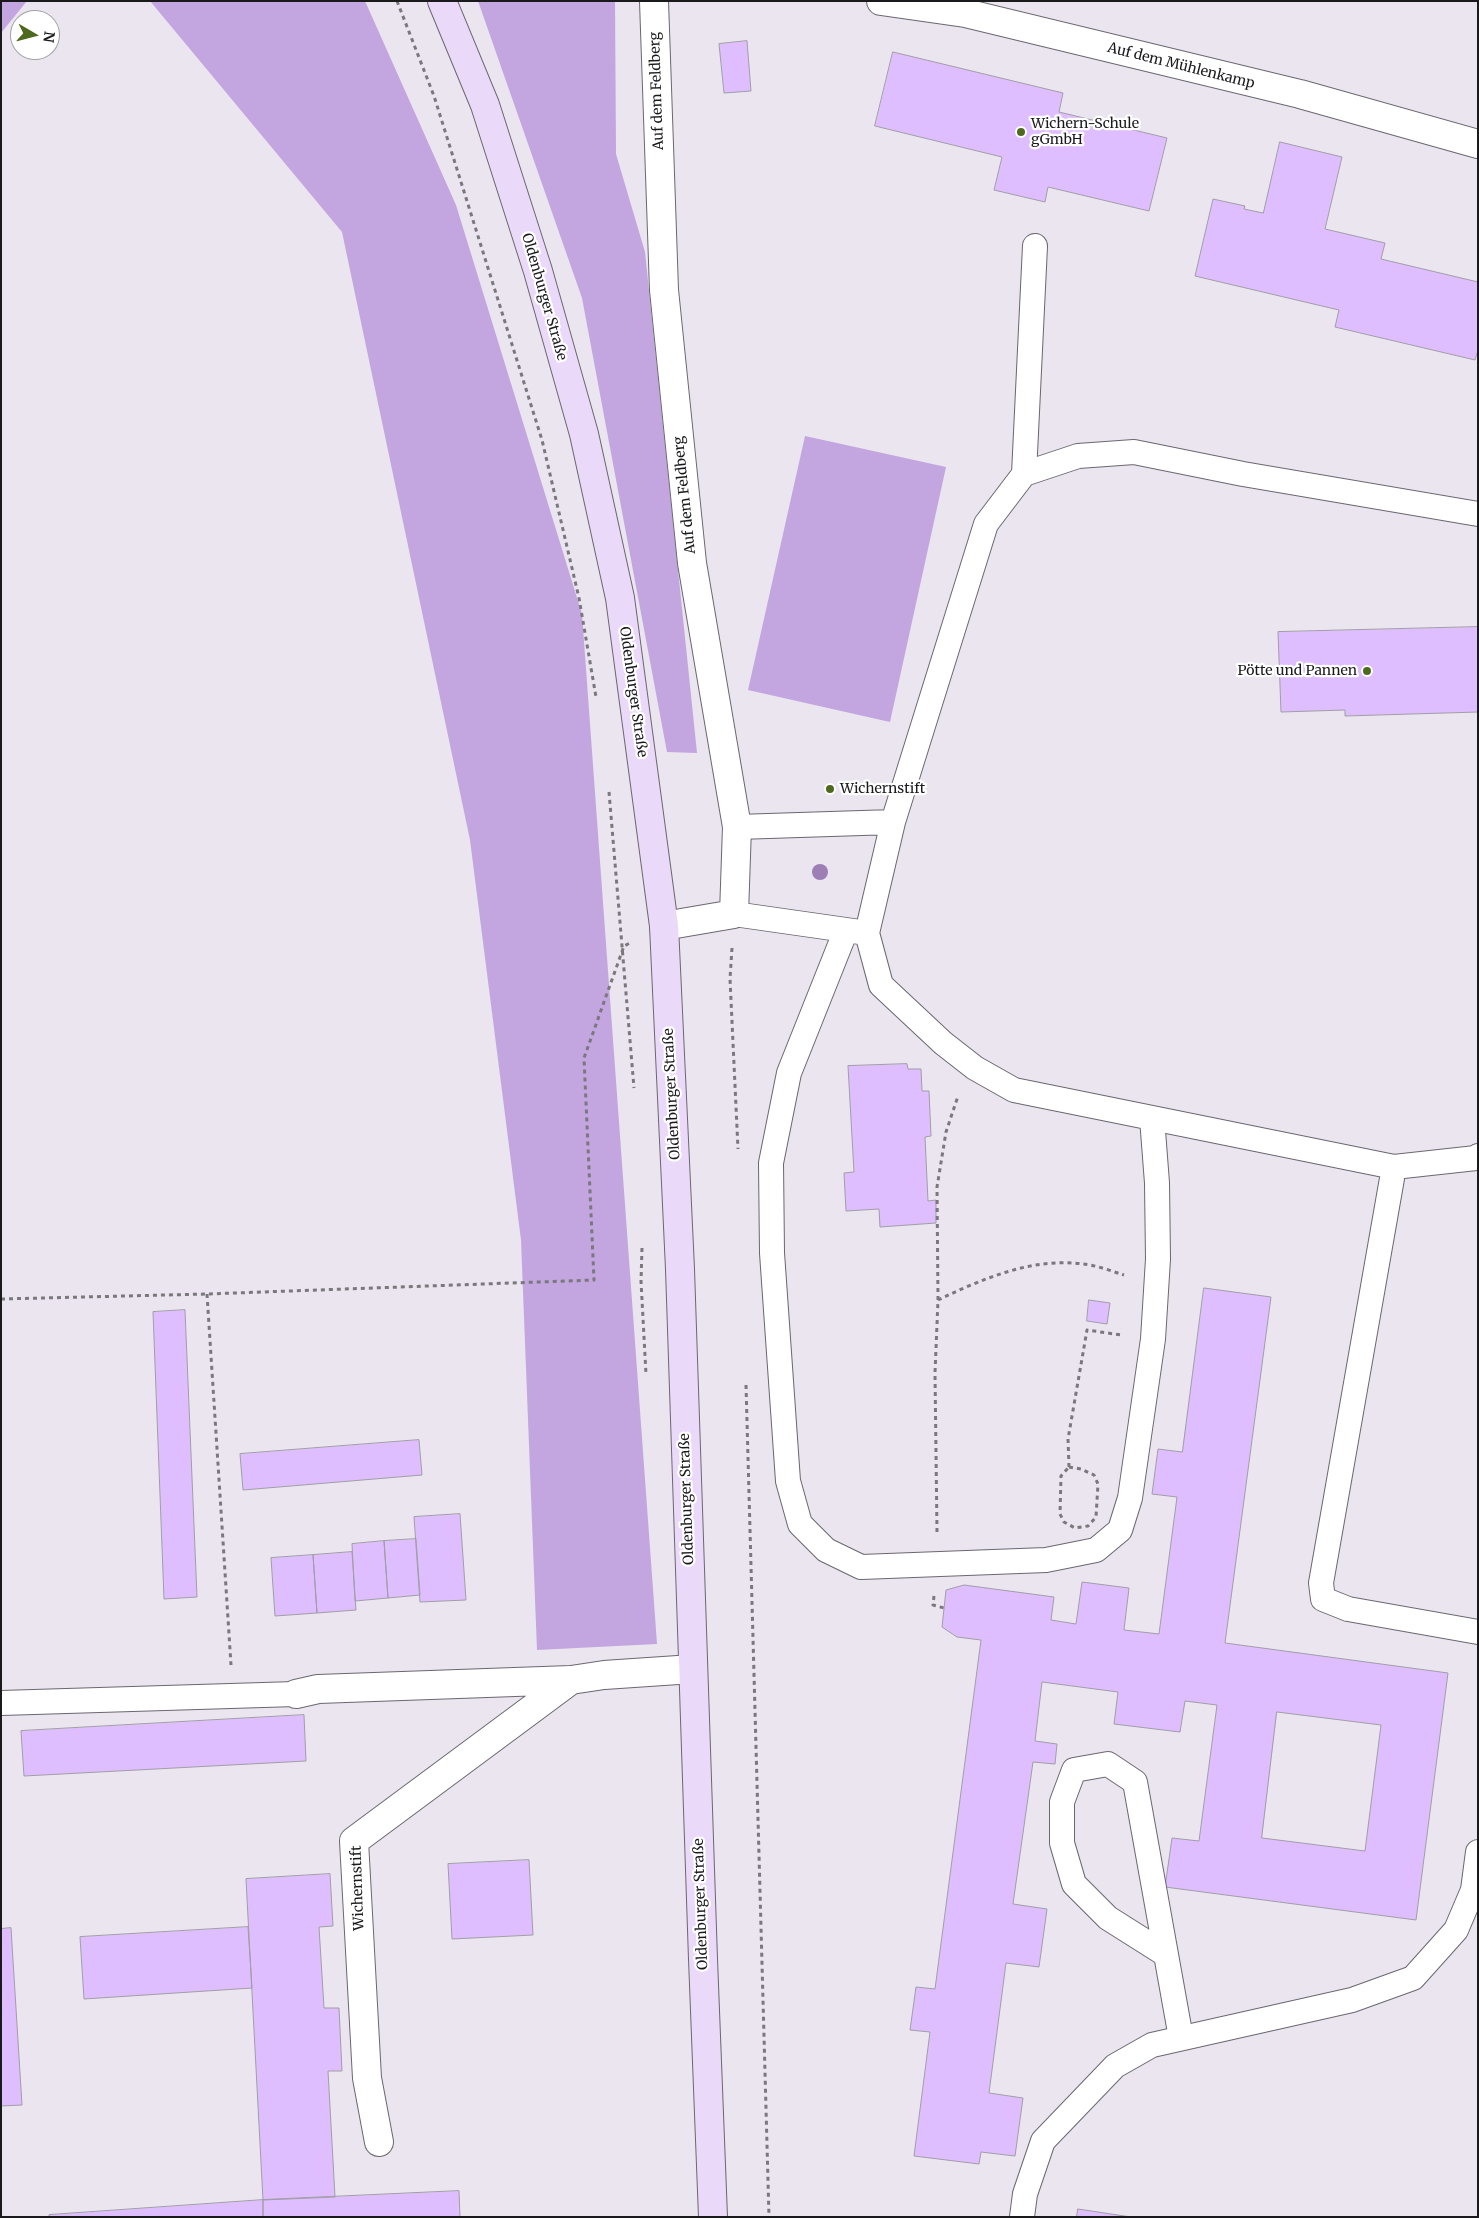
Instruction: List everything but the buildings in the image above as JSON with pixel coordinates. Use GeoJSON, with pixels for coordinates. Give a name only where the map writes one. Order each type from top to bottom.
{"type":"FeatureCollection","features":[{"type":"Feature","properties":{"kind":"main road","name":"Oldenburger Straße"},"geometry":{"type":"LineString","coordinates":[[442,1],[485,104],[538,271],[584,434],[620,598],[664,926],[678,1225],[714,2217]]}},
{"type":"Feature","properties":{"kind":"street","name":"Auf dem Feldberg"},"geometry":{"type":"LineString","coordinates":[[654,1],[664,290],[692,563],[737,827],[734,914]]}},
{"type":"Feature","properties":{"kind":"street","name":"Auf dem Mühlenkamp"},"geometry":{"type":"LineString","coordinates":[[881,1],[974,16],[1300,94],[1478,144]]}},
{"type":"Feature","properties":{"kind":"street"},"geometry":{"type":"LineString","coordinates":[[664,926],[734,914]]}},
{"type":"Feature","properties":{"kind":"street","name":"Wichernstift"},"geometry":{"type":"LineString","coordinates":[[296,1694],[318,1689],[570,1680],[604,1675],[693,1669]]}},
{"type":"Feature","properties":{"kind":"street","name":"Wichernstift"},"geometry":{"type":"LineString","coordinates":[[379,2142],[367,2078],[354,1841],[570,1680]]}},
{"type":"Feature","properties":{"kind":"lane"},"geometry":{"type":"LineString","coordinates":[[1024,474],[1035,246]]}},
{"type":"Feature","properties":{"kind":"lane"},"geometry":{"type":"LineString","coordinates":[[1152,1118],[1157,1184],[1158,1259],[1153,1339],[1130,1498],[1120,1530],[1096,1550],[1046,1560],[862,1568],[826,1550],[800,1524],[788,1481],[772,1252],[771,1163],[789,1073],[857,931],[986,524],[1024,474],[1078,456],[1134,452],[1252,476],[1478,514]]}},
{"type":"Feature","properties":{"kind":"lane"},"geometry":{"type":"LineString","coordinates":[[737,827],[893,822]]}},
{"type":"Feature","properties":{"kind":"lane"},"geometry":{"type":"LineString","coordinates":[[734,914],[857,931]]}},
{"type":"Feature","properties":{"kind":"lane"},"geometry":{"type":"LineString","coordinates":[[857,931],[881,985],[943,1043],[975,1068],[1014,1090],[1394,1167],[1476,1158],[1478,1156]]}},
{"type":"Feature","properties":{"kind":"lane"},"geometry":{"type":"LineString","coordinates":[[1394,1167],[1321,1583],[1323,1599],[1348,1609],[1478,1632]]}},
{"type":"Feature","properties":{"kind":"lane"},"geometry":{"type":"LineString","coordinates":[[1,1703],[296,1694]]}},
{"type":"Feature","properties":{"kind":"lane"},"geometry":{"type":"LineString","coordinates":[[1165,1954],[1108,1918],[1074,1884],[1062,1843],[1062,1802],[1074,1770],[1108,1764],[1136,1782],[1181,2038]]}},
{"type":"Feature","properties":{"kind":"lane"},"geometry":{"type":"LineString","coordinates":[[1022,2217],[1025,2194],[1043,2141],[1115,2066],[1152,2045],[1352,2000],[1413,1978],[1456,1930],[1473,1890],[1478,1852]]}},
{"type":"Feature","properties":{"kind":"path"},"geometry":{"type":"LineString","coordinates":[[396,1],[434,96],[542,440],[579,598],[596,701]]}},
{"type":"Feature","properties":{"kind":"path"},"geometry":{"type":"LineString","coordinates":[[1,1299],[207,1294],[594,1280],[584,1058],[624,946],[608,788]]}},
{"type":"Feature","properties":{"kind":"path"},"geometry":{"type":"LineString","coordinates":[[734,914],[730,979],[738,1150]]}},
{"type":"Feature","properties":{"kind":"path"},"geometry":{"type":"LineString","coordinates":[[944,1608],[934,1606],[937,1565],[935,1373],[938,1300],[937,1187],[946,1132],[961,1088],[975,1068]]}},
{"type":"Feature","properties":{"kind":"path"},"geometry":{"type":"LineString","coordinates":[[938,1300],[968,1286],[1041,1264],[1083,1264],[1123,1274],[1156,1289]]}},
{"type":"Feature","properties":{"kind":"path"},"geometry":{"type":"LineString","coordinates":[[207,1294],[233,1696]]}},
{"type":"Feature","properties":{"kind":"path"},"geometry":{"type":"LineString","coordinates":[[1068,1468],[1081,1469],[1094,1475],[1098,1484],[1096,1517],[1088,1526],[1075,1528],[1064,1522],[1060,1514],[1062,1476],[1068,1468],[1068,1439],[1087,1330],[1153,1339]]}},
{"type":"Feature","properties":{"kind":"path"},"geometry":{"type":"LineString","coordinates":[[746,1375],[769,2217]]}},
{"type":"Feature","properties":{"kind":"shaded area"},"geometry":{"type":"Polygon","coordinates":[[[1,1],[27,1],[20,10],[10,10],[10,22],[1,33],[1,1]]]}},
{"type":"Feature","properties":{"kind":"shaded area"},"geometry":{"type":"Polygon","coordinates":[[[150,1],[365,1],[456,205],[582,614],[657,1644],[537,1650],[521,1240],[470,840],[342,232],[150,1]]]}},
{"type":"Feature","properties":{"kind":"shaded area"},"geometry":{"type":"Polygon","coordinates":[[[478,1],[615,1],[616,154],[645,252],[697,753],[667,752],[582,298],[478,1]]]}},
{"type":"Feature","properties":{"kind":"shaded area"},"geometry":{"type":"Polygon","coordinates":[[[805,436],[946,467],[890,722],[748,690],[805,436]]]}},
{"type":"Feature","properties":{"kind":"place","name":"Wichern-Schule gGmbH"},"geometry":{"type":"Point","coordinates":[1021,132]}},
{"type":"Feature","properties":{"kind":"place","name":"Pötte und Pannen"},"geometry":{"type":"Point","coordinates":[1367,671]}},
{"type":"Feature","properties":{"kind":"place","name":"Wichernstift"},"geometry":{"type":"Point","coordinates":[830,789]}}]}
